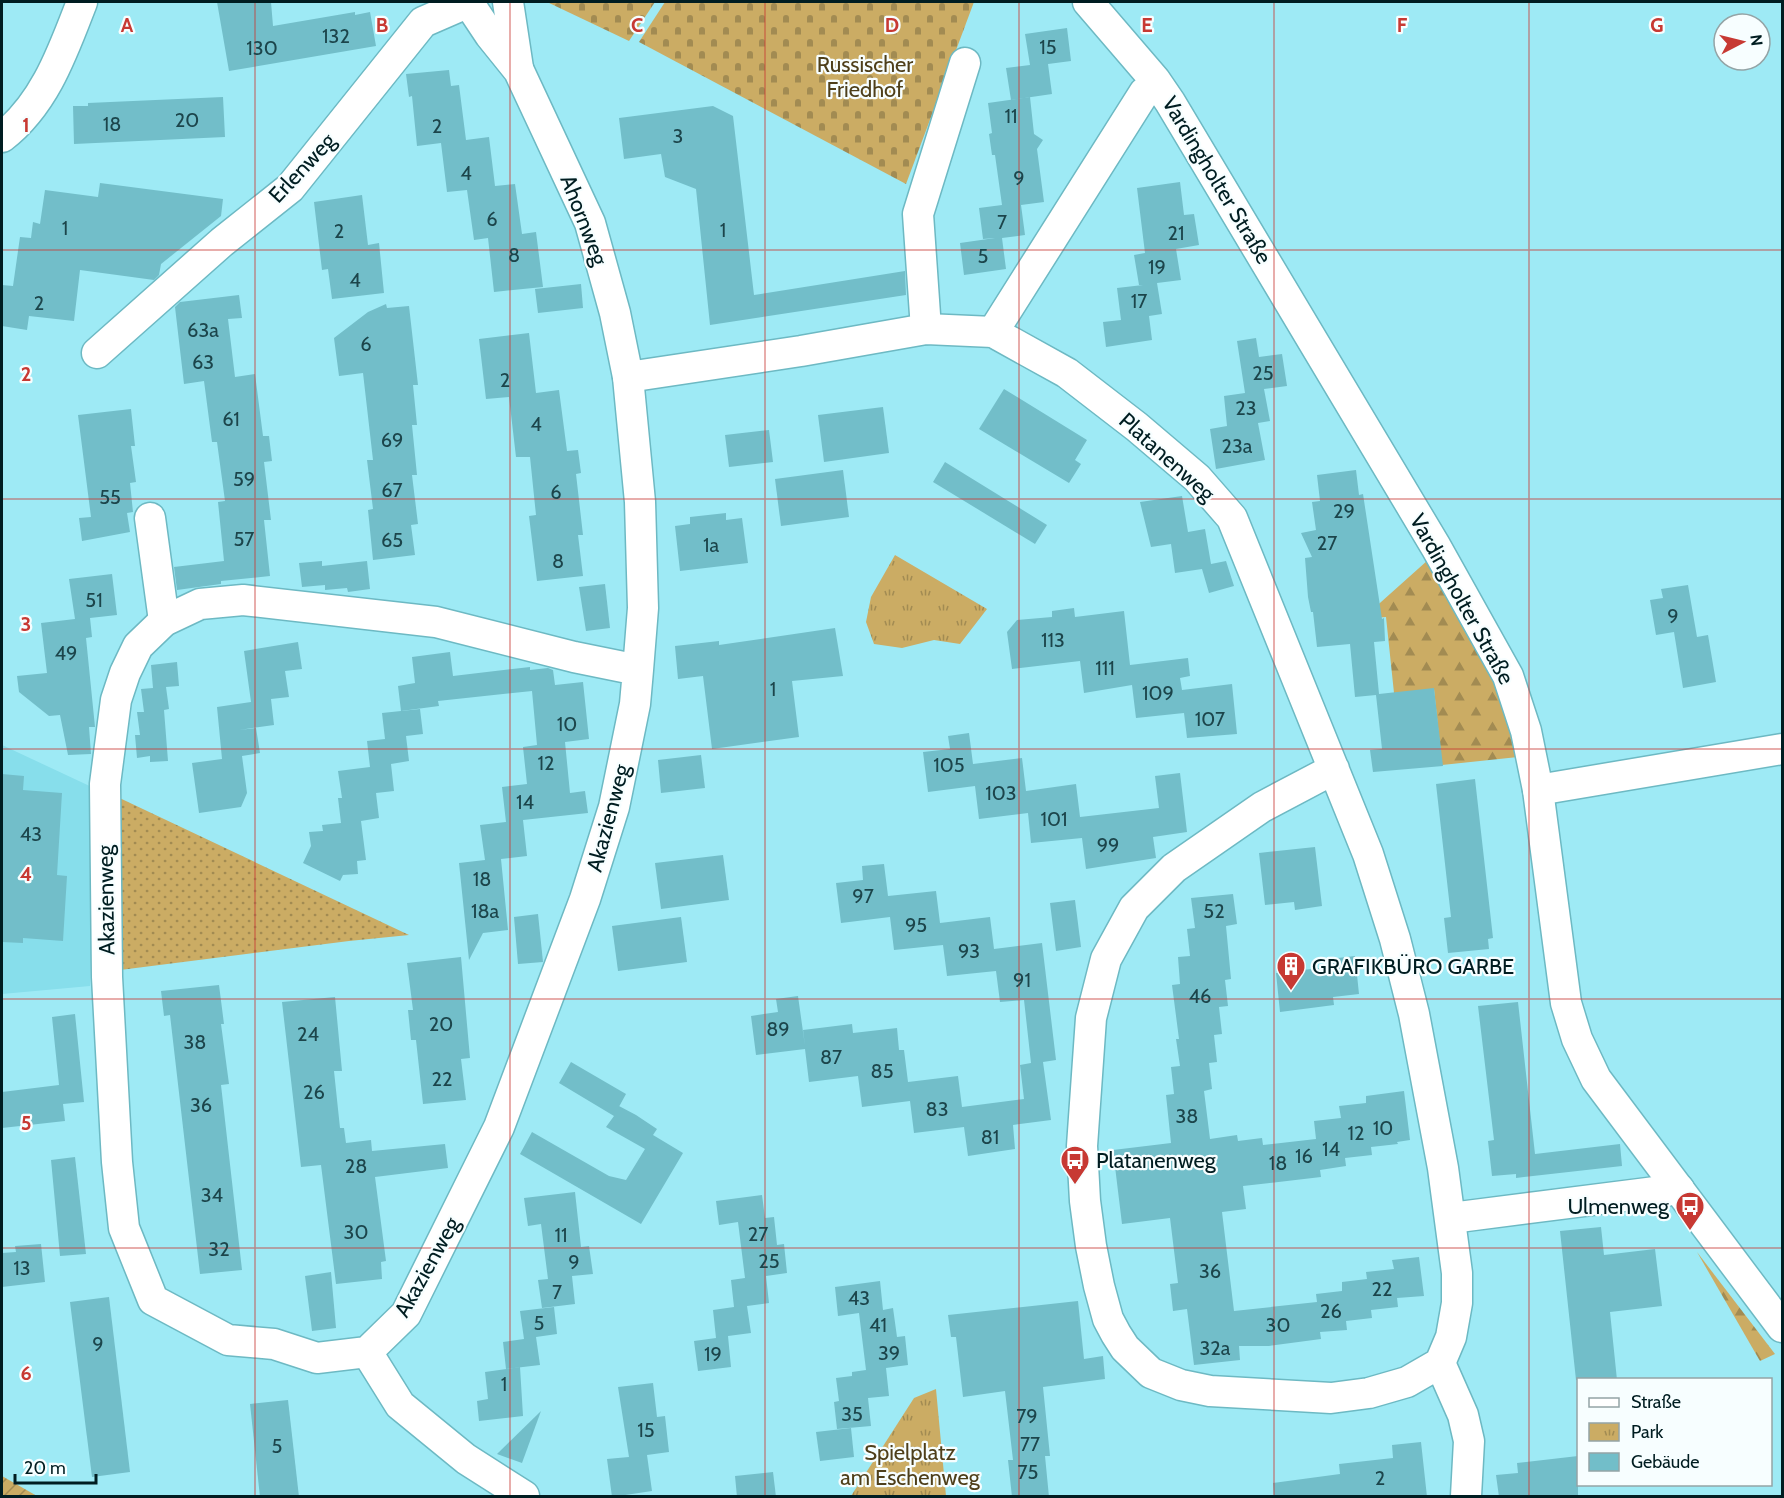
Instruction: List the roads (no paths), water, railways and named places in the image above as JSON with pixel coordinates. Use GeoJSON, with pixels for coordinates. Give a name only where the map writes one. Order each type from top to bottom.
{"type":"FeatureCollection","features":[{"type":"Feature","properties":{"kind":"street"},"geometry":{"type":"LineString","coordinates":[[2,137],[14,128],[36,101],[59,62],[82,2]]}},
{"type":"Feature","properties":{"kind":"street","name":"Ahornweg"},"geometry":{"type":"LineString","coordinates":[[469,2],[490,35],[519,71],[590,223],[615,313],[628,377]]}},
{"type":"Feature","properties":{"kind":"street","name":"Erlenweg"},"geometry":{"type":"LineString","coordinates":[[98,353],[222,242],[290,188],[423,22],[469,2]]}},
{"type":"Feature","properties":{"kind":"street","name":"Ahornweg"},"geometry":{"type":"LineString","coordinates":[[508,2],[519,71]]}},
{"type":"Feature","properties":{"kind":"street","name":"Vardingholter Straße"},"geometry":{"type":"LineString","coordinates":[[1088,2],[1155,80],[1170,102],[1436,547],[1508,676],[1526,730],[1538,790],[1566,1003],[1578,1039],[1596,1079],[1782,1327]]}},
{"type":"Feature","properties":{"kind":"street"},"geometry":{"type":"LineString","coordinates":[[926,329],[918,214],[965,63]]}},
{"type":"Feature","properties":{"kind":"street"},"geometry":{"type":"LineString","coordinates":[[993,332],[1144,93]]}},
{"type":"Feature","properties":{"kind":"street","name":"Platanenweg"},"geometry":{"type":"LineString","coordinates":[[628,377],[801,351],[926,329],[993,332],[1067,373],[1137,427],[1197,478],[1232,518],[1368,855],[1395,939],[1414,1014],[1451,1218],[1457,1273],[1457,1303],[1451,1337],[1440,1363]]}},
{"type":"Feature","properties":{"kind":"street","name":"Akazienweg"},"geometry":{"type":"LineString","coordinates":[[628,377],[640,502],[643,608],[638,670],[635,704],[614,807],[585,899],[499,1127],[406,1314],[366,1352],[317,1358],[274,1344],[228,1340],[153,1300],[124,1228],[117,1162],[107,977],[105,784],[116,700],[125,673],[138,646],[164,621],[200,604],[243,600],[436,622],[574,657],[638,670]]}},
{"type":"Feature","properties":{"kind":"street"},"geometry":{"type":"LineString","coordinates":[[150,518],[164,621]]}},
{"type":"Feature","properties":{"kind":"street"},"geometry":{"type":"LineString","coordinates":[[1538,790],[1782,749]]}},
{"type":"Feature","properties":{"kind":"street"},"geometry":{"type":"LineString","coordinates":[[1334,769],[1262,807],[1174,868],[1134,908],[1106,959],[1091,1018],[1082,1146],[1085,1201],[1091,1246],[1108,1319],[1125,1348],[1151,1373],[1181,1385],[1210,1391],[1330,1398],[1369,1393],[1407,1382],[1440,1363],[1463,1415],[1469,1441],[1466,1497]]}},
{"type":"Feature","properties":{"kind":"street"},"geometry":{"type":"LineString","coordinates":[[1451,1218],[1679,1189]]}},
{"type":"Feature","properties":{"kind":"street"},"geometry":{"type":"LineString","coordinates":[[366,1352],[400,1405],[466,1459],[524,1497]]}},
{"type":"Feature","properties":{"kind":"place","name":"GRAFIKBÜRO GARBE"},"geometry":{"type":"Point","coordinates":[1291,992]}},
{"type":"Feature","properties":{"kind":"place","name":"Platanenweg"},"geometry":{"type":"Point","coordinates":[1075,1186]}},
{"type":"Feature","properties":{"kind":"place","name":"Ulmenweg"},"geometry":{"type":"Point","coordinates":[1690,1232]}},
{"type":"Feature","properties":{"kind":"park label","name":"Russischer Friedhof"},"geometry":{"type":"Point","coordinates":[865,76]}},
{"type":"Feature","properties":{"kind":"park label","name":"Spielplatz am Eschenweg"},"geometry":{"type":"Point","coordinates":[910,1464]}}]}
